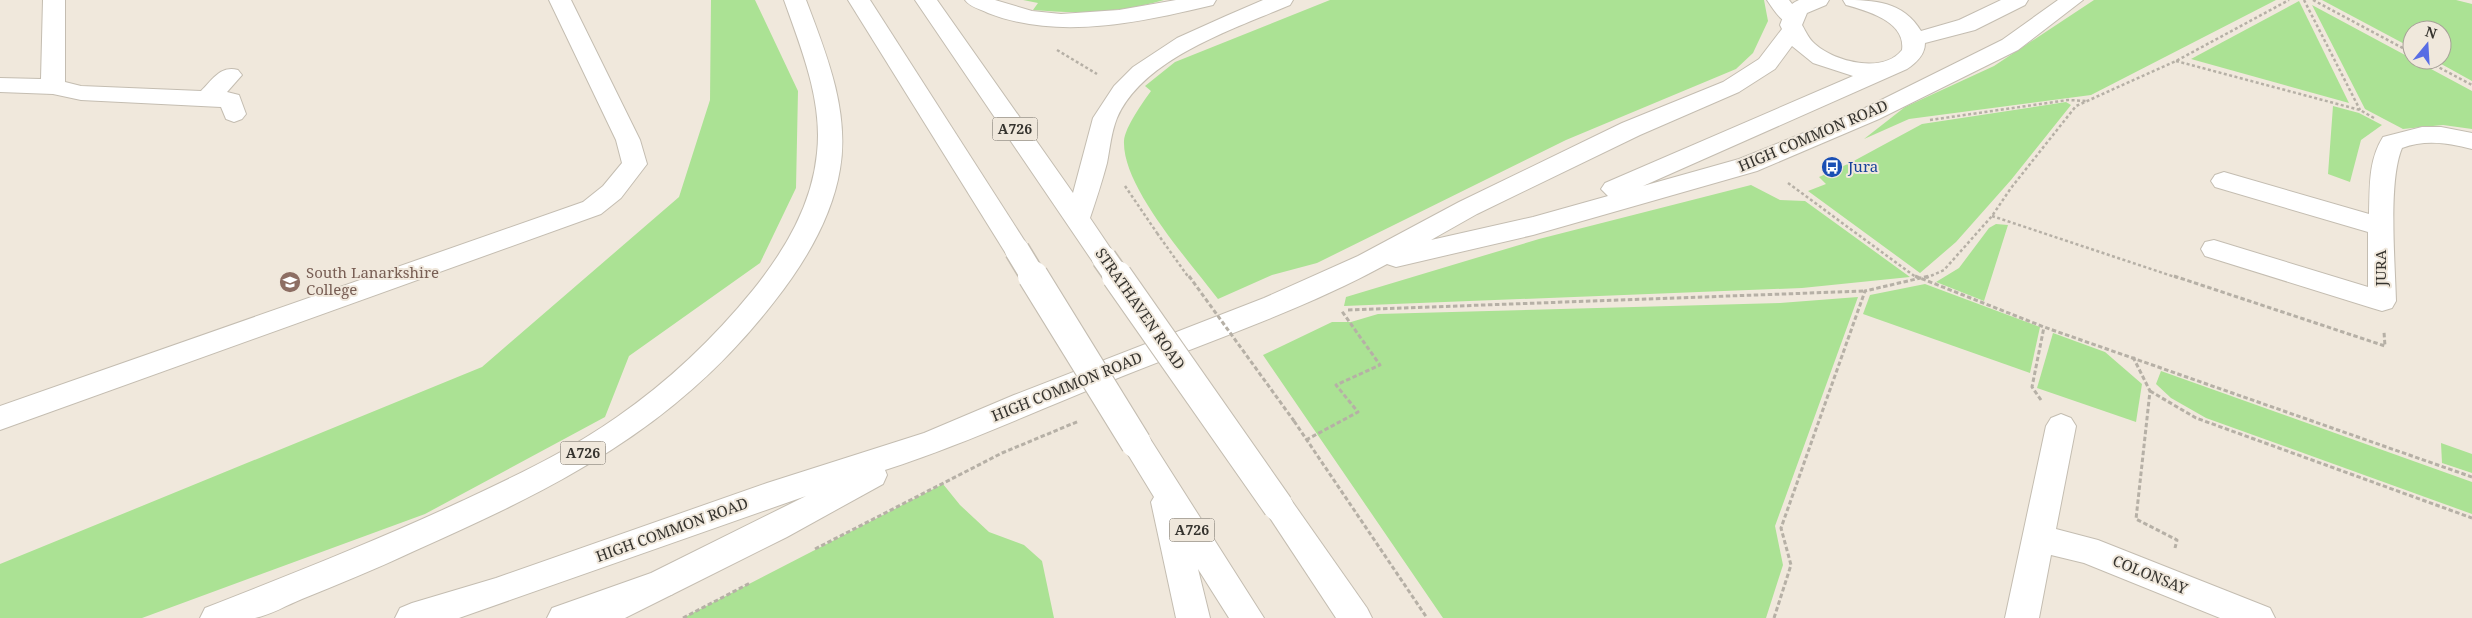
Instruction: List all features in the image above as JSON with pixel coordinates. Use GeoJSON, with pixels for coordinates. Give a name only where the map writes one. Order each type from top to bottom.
{"type":"FeatureCollection","features":[{"type":"Feature","properties":{"kind":"street"},"geometry":{"type":"LineString","coordinates":[[36,104],[53,87],[54,0]]}},
{"type":"Feature","properties":{"kind":"street"},"geometry":{"type":"LineString","coordinates":[[0,418],[592,208],[612,192],[635,164],[628,140],[560,0]]}},
{"type":"Feature","properties":{"kind":"street","name":"A726"},"geometry":{"type":"LineString","coordinates":[[216,618],[425,533],[566,463],[626,426],[678,387],[716,351],[755,309],[806,234],[820,195],[830,152],[830,126],[824,90],[795,0]]}},
{"type":"Feature","properties":{"kind":"street","name":"A726"},"geometry":{"type":"LineString","coordinates":[[859,0],[1247,618]]}},
{"type":"Feature","properties":{"kind":"street","name":"STRATHAVEN ROAD"},"geometry":{"type":"LineString","coordinates":[[926,0],[1355,618]]}},
{"type":"Feature","properties":{"kind":"street"},"geometry":{"type":"LineString","coordinates":[[976,0],[1000,10],[1024,16],[1065,21],[1128,16],[1205,0]]}},
{"type":"Feature","properties":{"kind":"street"},"geometry":{"type":"LineString","coordinates":[[1077,219],[1094,160],[1098,135],[1108,112],[1126,87],[1172,51],[1282,0]]}},
{"type":"Feature","properties":{"kind":"street"},"geometry":{"type":"LineString","coordinates":[[1778,0],[1807,48],[1831,62],[1851,68],[1871,70],[1890,67]]}},
{"type":"Feature","properties":{"kind":"street","name":"HIGH COMMON ROAD"},"geometry":{"type":"LineString","coordinates":[[412,618],[496,592],[767,496],[933,442],[1024,403],[1274,305],[1367,263],[1468,208],[1622,133],[1731,87],[1767,64],[1792,25],[1797,9],[1818,0]]}},
{"type":"Feature","properties":{"kind":"street"},"geometry":{"type":"LineString","coordinates":[[1862,2],[1904,0]]}},
{"type":"Feature","properties":{"kind":"street"},"geometry":{"type":"LineString","coordinates":[[1862,2],[1899,19],[1908,29],[1913,39],[1952,32],[1988,18],[2017,0]]}},
{"type":"Feature","properties":{"kind":"street","name":"HIGH COMMON ROAD"},"geometry":{"type":"LineString","coordinates":[[1367,263],[1533,226],[1748,166],[1862,118],[2010,45],[2072,0]]}},
{"type":"Feature","properties":{"kind":"street","name":"HIGH COMMON ROAD"},"geometry":{"type":"LineString","coordinates":[[1533,226],[1747,128],[1825,98],[1901,63],[1914,48],[1913,39]]}},
{"type":"Feature","properties":{"kind":"street"},"geometry":{"type":"LineString","coordinates":[[108,94],[125,74]]}},
{"type":"Feature","properties":{"kind":"street"},"geometry":{"type":"LineString","coordinates":[[208,98],[230,75]]}},
{"type":"Feature","properties":{"kind":"street"},"geometry":{"type":"LineString","coordinates":[[0,85],[53,87],[81,94],[108,94],[141,101],[208,98],[231,100],[234,114]]}},
{"type":"Feature","properties":{"kind":"street","name":"JURA"},"geometry":{"type":"LineString","coordinates":[[2214,249],[2382,301],[2381,227],[2384,161],[2392,143],[2408,136],[2440,132],[2472,141]]}},
{"type":"Feature","properties":{"kind":"street"},"geometry":{"type":"LineString","coordinates":[[2224,181],[2381,227]]}},
{"type":"Feature","properties":{"kind":"street"},"geometry":{"type":"LineString","coordinates":[[2022,618],[2061,426]]}},
{"type":"Feature","properties":{"kind":"street","name":"HIGH COMMON ROAD"},"geometry":{"type":"LineString","coordinates":[[564,618],[661,584],[776,528],[933,442]]}},
{"type":"Feature","properties":{"kind":"street","name":"A726"},"geometry":{"type":"LineString","coordinates":[[1162,482],[1192,618]]}},
{"type":"Feature","properties":{"kind":"street","name":"COLONSAY"},"geometry":{"type":"LineString","coordinates":[[2039,538],[2087,550],[2258,618]]}},
{"type":"Feature","properties":{"kind":"street"},"geometry":{"type":"LineString","coordinates":[[593,618],[661,584]]}},
{"type":"Feature","properties":{"kind":"path"},"geometry":{"type":"LineString","coordinates":[[1332,314],[1341,310],[1865,291],[1920,280],[1944,270],[1992,216],[2011,188],[2076,106],[2176,61],[2289,0]]}},
{"type":"Feature","properties":{"kind":"path"},"geometry":{"type":"LineString","coordinates":[[2304,0],[2360,110]]}},
{"type":"Feature","properties":{"kind":"path"},"geometry":{"type":"LineString","coordinates":[[2313,0],[2402,48]]}},
{"type":"Feature","properties":{"kind":"path"},"geometry":{"type":"LineString","coordinates":[[2176,61],[2360,110],[2408,136]]}},
{"type":"Feature","properties":{"kind":"path"},"geometry":{"type":"LineString","coordinates":[[2444,70],[2472,85]]}},
{"type":"Feature","properties":{"kind":"path"},"geometry":{"type":"LineString","coordinates":[[1929,121],[2068,100],[2086,101]]}},
{"type":"Feature","properties":{"kind":"path"},"geometry":{"type":"LineString","coordinates":[[1796,180],[1787,184],[1920,280],[2044,327],[2472,477]]}},
{"type":"Feature","properties":{"kind":"path"},"geometry":{"type":"LineString","coordinates":[[1992,216],[2385,346],[2382,301]]}},
{"type":"Feature","properties":{"kind":"path"},"geometry":{"type":"LineString","coordinates":[[1157,233],[1294,421],[1427,618]]}},
{"type":"Feature","properties":{"kind":"path"},"geometry":{"type":"LineString","coordinates":[[1774,618],[1790,565],[1780,528],[1865,291]]}},
{"type":"Feature","properties":{"kind":"path"},"geometry":{"type":"LineString","coordinates":[[1306,440],[1358,412],[1336,385],[1380,365],[1341,310]]}},
{"type":"Feature","properties":{"kind":"path"},"geometry":{"type":"LineString","coordinates":[[2044,327],[2032,387],[2061,426]]}},
{"type":"Feature","properties":{"kind":"path"},"geometry":{"type":"LineString","coordinates":[[1240,353],[1249,349]]}},
{"type":"Feature","properties":{"kind":"path"},"geometry":{"type":"LineString","coordinates":[[2132,357],[2150,391],[2196,418],[2472,518]]}},
{"type":"Feature","properties":{"kind":"path"},"geometry":{"type":"LineString","coordinates":[[2150,391],[2136,520],[2177,540],[2168,582]]}},
{"type":"Feature","properties":{"kind":"path"},"geometry":{"type":"LineString","coordinates":[[812,551],[1002,453],[1085,418]]}},
{"type":"Feature","properties":{"kind":"path"},"geometry":{"type":"LineString","coordinates":[[683,618],[751,583]]}},
{"type":"Feature","properties":{"kind":"green space"},"geometry":{"type":"Polygon","coordinates":[[[711,0],[755,0],[798,91],[796,188],[760,263],[629,356],[605,417],[425,514],[142,618],[0,618],[0,564],[482,367],[679,197],[710,100],[711,0]]]}},
{"type":"Feature","properties":{"kind":"green space"},"geometry":{"type":"Polygon","coordinates":[[[1023,0],[1164,0],[1115,10],[1066,12],[1033,10],[1038,3],[1023,0]]]}},
{"type":"Feature","properties":{"kind":"green space"},"geometry":{"type":"Polygon","coordinates":[[[1330,0],[1764,0],[1768,21],[1753,53],[1736,69],[1566,140],[1317,263],[1272,275],[1218,299],[1175,245],[1145,201],[1126,159],[1125,135],[1135,115],[1151,91],[1145,86],[1175,62],[1330,0]]]}},
{"type":"Feature","properties":{"kind":"green space"},"geometry":{"type":"Polygon","coordinates":[[[2094,0],[2276,0],[2091,95],[1909,119],[1864,139],[1905,107],[1994,66],[2094,0]]]}},
{"type":"Feature","properties":{"kind":"green space"},"geometry":{"type":"Polygon","coordinates":[[[2322,0],[2456,0],[2472,4],[2472,81],[2452,70],[2452,20],[2402,20],[2402,43],[2322,0]]]}},
{"type":"Feature","properties":{"kind":"green space"},"geometry":{"type":"Polygon","coordinates":[[[2299,1],[2349,103],[2191,59],[2299,1]]]}},
{"type":"Feature","properties":{"kind":"green space"},"geometry":{"type":"Polygon","coordinates":[[[2312,5],[2402,53],[2402,70],[2433,70],[2472,91],[2472,129],[2443,125],[2403,129],[2365,109],[2312,5]]]}},
{"type":"Feature","properties":{"kind":"green space"},"geometry":{"type":"Polygon","coordinates":[[[2066,102],[2071,105],[2011,180],[1956,242],[1920,273],[1808,191],[1826,184],[1819,177],[1850,163],[1922,124],[2066,102]]]}},
{"type":"Feature","properties":{"kind":"green space"},"geometry":{"type":"Polygon","coordinates":[[[2333,106],[2359,113],[2382,125],[2361,140],[2350,182],[2328,174],[2333,106]]]}},
{"type":"Feature","properties":{"kind":"green space"},"geometry":{"type":"Polygon","coordinates":[[[1751,185],[1780,200],[1805,201],[1910,277],[1802,288],[1344,306],[1346,297],[1539,239],[1751,185]]]}},
{"type":"Feature","properties":{"kind":"green space"},"geometry":{"type":"Polygon","coordinates":[[[1996,224],[2008,225],[1984,301],[1936,282],[1959,268],[1989,228],[1996,224]]]}},
{"type":"Feature","properties":{"kind":"green space"},"geometry":{"type":"Polygon","coordinates":[[[1925,284],[2040,327],[2030,373],[1863,314],[1870,295],[1925,284]]]}},
{"type":"Feature","properties":{"kind":"green space"},"geometry":{"type":"Polygon","coordinates":[[[1858,297],[1775,526],[1783,565],[1766,618],[1443,618],[1263,355],[1332,322],[1351,322],[1378,314],[1780,303],[1858,297]]]}},
{"type":"Feature","properties":{"kind":"green space"},"geometry":{"type":"Polygon","coordinates":[[[2053,333],[2105,352],[2142,384],[2136,422],[2037,388],[2053,333]]]}},
{"type":"Feature","properties":{"kind":"green space"},"geometry":{"type":"Polygon","coordinates":[[[2161,371],[2472,482],[2472,514],[2206,418],[2171,398],[2156,384],[2161,371]]]}},
{"type":"Feature","properties":{"kind":"green space"},"geometry":{"type":"Polygon","coordinates":[[[2441,443],[2472,454],[2472,473],[2442,463],[2441,443]]]}},
{"type":"Feature","properties":{"kind":"green space"},"geometry":{"type":"Polygon","coordinates":[[[943,484],[960,505],[989,532],[1024,545],[1042,561],[1054,618],[683,618],[943,484]]]}},
{"type":"Feature","properties":{"kind":"place","name":"Jura"},"geometry":{"type":"Point","coordinates":[1832,167]}},
{"type":"Feature","properties":{"kind":"place","name":"South Lanarkshire College"},"geometry":{"type":"Point","coordinates":[290,282]}}]}
